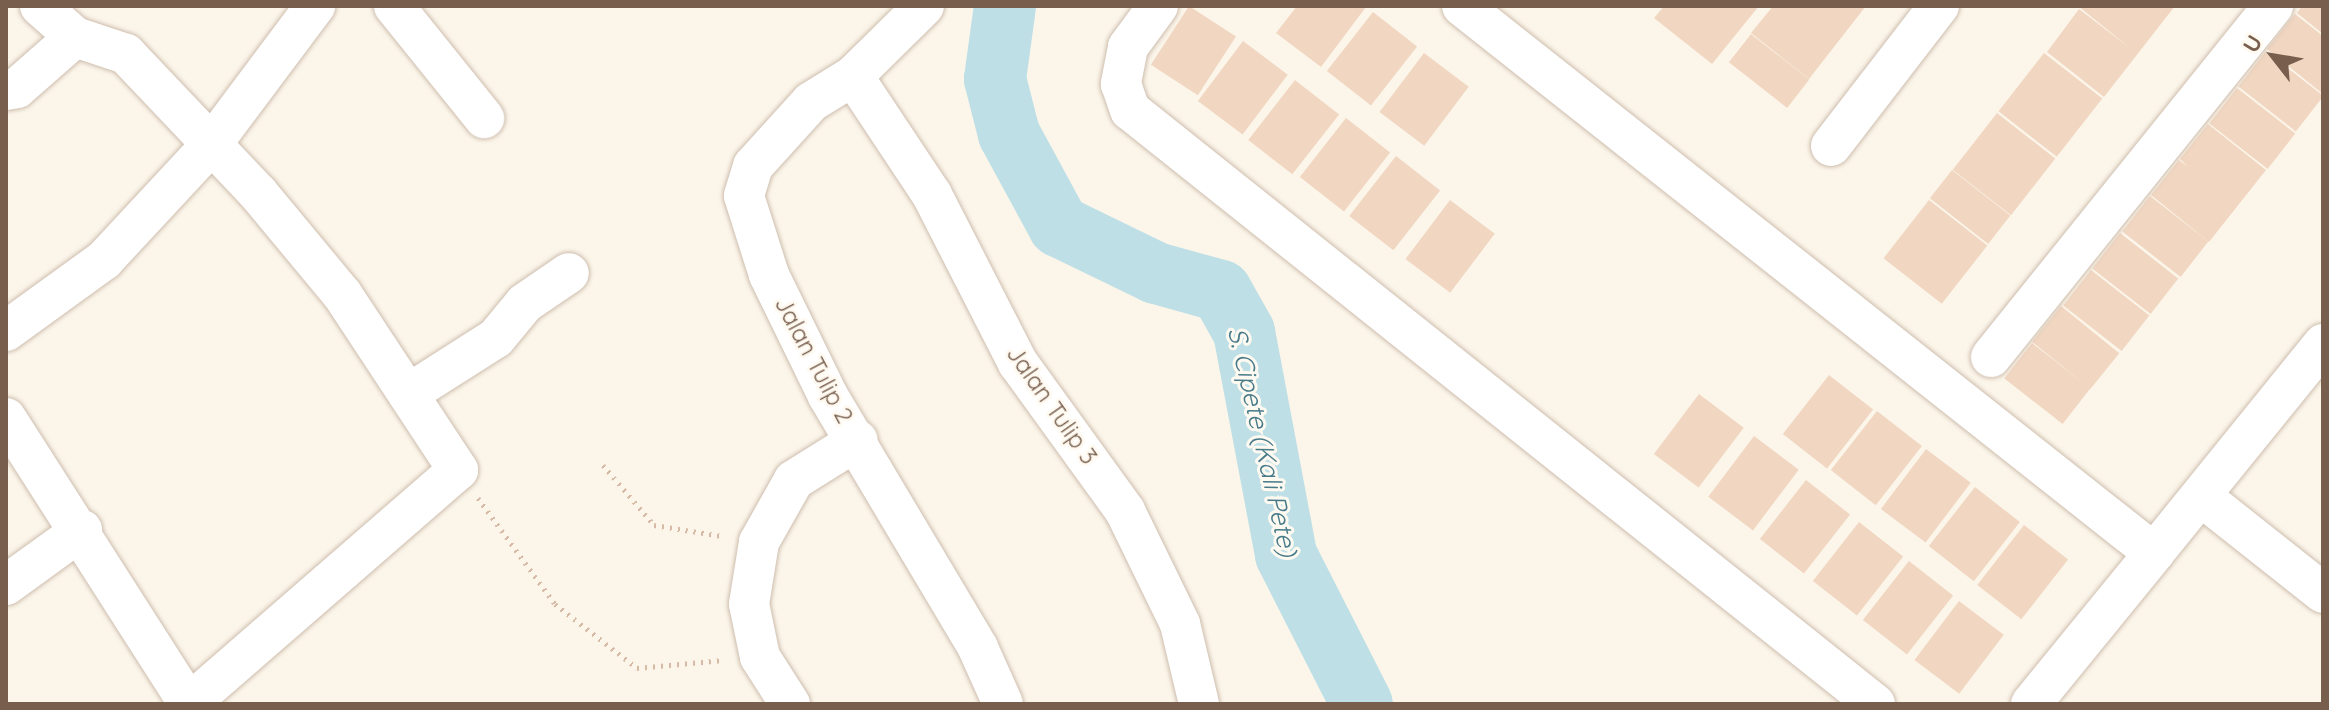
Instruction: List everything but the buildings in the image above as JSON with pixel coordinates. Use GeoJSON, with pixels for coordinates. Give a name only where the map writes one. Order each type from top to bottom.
{"type":"FeatureCollection","features":[{"type":"Feature","properties":{"kind":"street"},"geometry":{"type":"LineString","coordinates":[[6,418],[82,530],[190,703],[458,470],[342,294],[211,145],[126,54],[75,37],[40,6]]}},
{"type":"Feature","properties":{"kind":"street"},"geometry":{"type":"LineString","coordinates":[[6,331],[104,260],[211,145],[315,6]]}},
{"type":"Feature","properties":{"kind":"street"},"geometry":{"type":"LineString","coordinates":[[394,6],[484,118]]}},
{"type":"Feature","properties":{"kind":"street","name":"Jalan Tulip 2"},"geometry":{"type":"LineString","coordinates":[[924,6],[853,76],[811,102],[753,166],[744,196],[769,275],[828,396],[858,440],[978,648],[1003,704]]}},
{"type":"Feature","properties":{"kind":"street"},"geometry":{"type":"LineString","coordinates":[[1158,6],[1128,47],[1121,84],[1130,110],[1875,704]]}},
{"type":"Feature","properties":{"kind":"street"},"geometry":{"type":"LineString","coordinates":[[1462,6],[2154,553]]}},
{"type":"Feature","properties":{"kind":"street"},"geometry":{"type":"LineString","coordinates":[[1831,146],[1939,6]]}},
{"type":"Feature","properties":{"kind":"street"},"geometry":{"type":"LineString","coordinates":[[1991,357],[2273,6]]}},
{"type":"Feature","properties":{"kind":"street"},"geometry":{"type":"LineString","coordinates":[[6,90],[17,88],[75,37]]}},
{"type":"Feature","properties":{"kind":"street","name":"Jalan Tulip 3"},"geometry":{"type":"LineString","coordinates":[[853,76],[932,195],[1018,363],[1125,511],[1180,624],[1199,704]]}},
{"type":"Feature","properties":{"kind":"street"},"geometry":{"type":"LineString","coordinates":[[408,394],[496,338],[525,303],[569,273]]}},
{"type":"Feature","properties":{"kind":"street"},"geometry":{"type":"LineString","coordinates":[[2031,704],[2202,497],[2323,344]]}},
{"type":"Feature","properties":{"kind":"street"},"geometry":{"type":"LineString","coordinates":[[790,704],[760,657],[749,604],[759,542],[794,480],[858,440]]}},
{"type":"Feature","properties":{"kind":"street"},"geometry":{"type":"LineString","coordinates":[[2202,497],[2323,593]]}},
{"type":"Feature","properties":{"kind":"street"},"geometry":{"type":"LineString","coordinates":[[6,585],[82,530]]}},
{"type":"Feature","properties":{"kind":"path"},"geometry":{"type":"LineString","coordinates":[[603,465],[654,525],[759,542]]}},
{"type":"Feature","properties":{"kind":"path"},"geometry":{"type":"LineString","coordinates":[[458,470],[555,604],[637,668],[760,657]]}},
{"type":"Feature","properties":{"kind":"waterway","name":"S. Cipete (Kali Pete)"},"geometry":{"type":"LineString","coordinates":[[1005,6],[995,79],[1009,134],[1059,226],[1156,273],[1221,291],[1244,332],[1286,555],[1362,704]]}}]}
